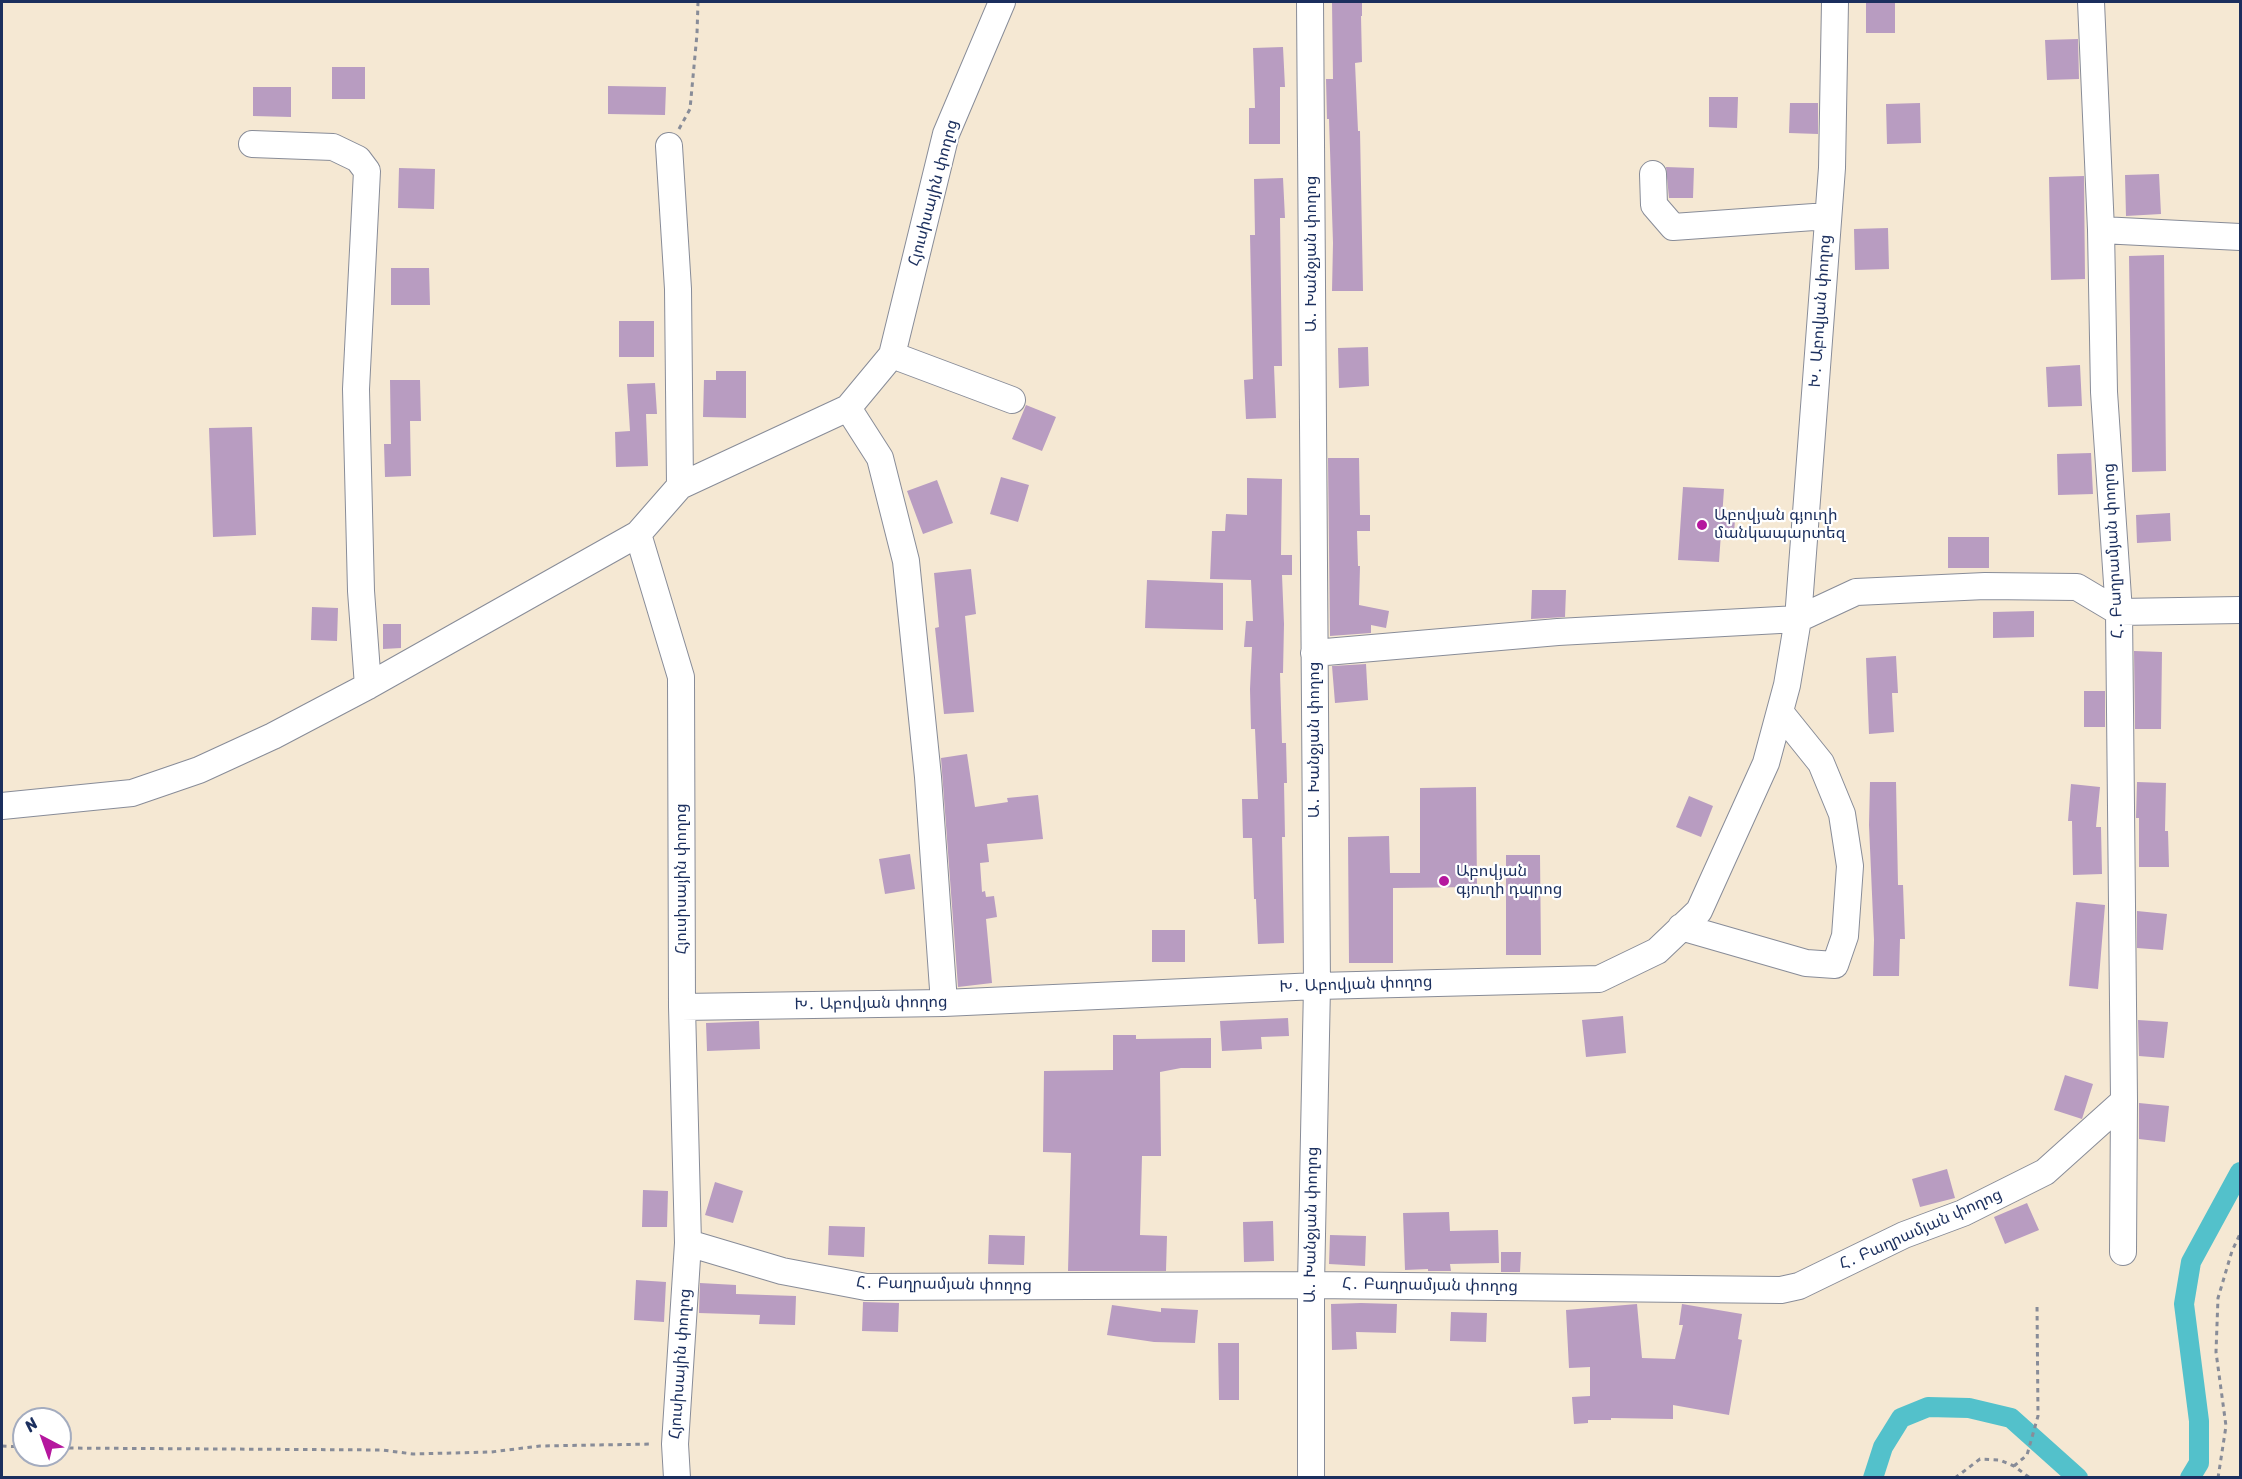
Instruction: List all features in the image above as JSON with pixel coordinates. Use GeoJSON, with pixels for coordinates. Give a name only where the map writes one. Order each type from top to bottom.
{"type":"FeatureCollection","features":[{"type":"Feature","properties":{"kind":"street","name":"Հյուսիսային փողոց"},"geometry":{"type":"LineString","coordinates":[[677,1478],[675,1444],[688,1243],[682,1007],[681,677],[638,534],[680,486],[848,408],[892,355],[946,134],[1002,2]]}},
{"type":"Feature","properties":{"kind":"street","name":"Ա․ Խանջյան փողոց"},"geometry":{"type":"LineString","coordinates":[[1310,2],[1317,986],[1311,1285],[1311,1478]]}},
{"type":"Feature","properties":{"kind":"street","name":"Խ․ Աբովյան փողոց"},"geometry":{"type":"LineString","coordinates":[[682,1007],[944,1003],[1317,986],[1599,979],[1657,951],[1699,911],[1766,763],[1780,712],[1798,620],[1832,168],[1835,2]]}},
{"type":"Feature","properties":{"kind":"street","name":"Հ․ Բաղրամյան փողոց"},"geometry":{"type":"LineString","coordinates":[[2091,2],[2101,230],[2104,392],[2119,612],[2124,1101],[2123,1252]]}},
{"type":"Feature","properties":{"kind":"street"},"geometry":{"type":"LineString","coordinates":[[252,144],[333,147],[358,159],[367,171],[356,389],[361,591],[368,686]]}},
{"type":"Feature","properties":{"kind":"street"},"geometry":{"type":"LineString","coordinates":[[669,146],[678,289],[680,486]]}},
{"type":"Feature","properties":{"kind":"street"},"geometry":{"type":"LineString","coordinates":[[1653,174],[1654,205],[1673,227],[1828,216]]}},
{"type":"Feature","properties":{"kind":"street"},"geometry":{"type":"LineString","coordinates":[[2101,230],[2241,237]]}},
{"type":"Feature","properties":{"kind":"street"},"geometry":{"type":"LineString","coordinates":[[892,355],[1012,400]]}},
{"type":"Feature","properties":{"kind":"street"},"geometry":{"type":"LineString","coordinates":[[848,408],[880,458],[906,561],[928,777],[944,1003]]}},
{"type":"Feature","properties":{"kind":"street"},"geometry":{"type":"LineString","coordinates":[[2,807],[132,793],[199,770],[273,736],[368,686],[638,534]]}},
{"type":"Feature","properties":{"kind":"street"},"geometry":{"type":"LineString","coordinates":[[1314,653],[1558,632],[1798,620],[1856,592],[1985,586],[2077,587],[2119,612],[2241,610]]}},
{"type":"Feature","properties":{"kind":"street"},"geometry":{"type":"LineString","coordinates":[[1681,927],[1806,963],[1835,965],[1845,936],[1850,866],[1842,814],[1821,763],[1780,712]]}},
{"type":"Feature","properties":{"kind":"street","name":"Հ․ Բաղրամյան փողոց"},"geometry":{"type":"LineString","coordinates":[[688,1243],[782,1271],[866,1287],[1311,1285],[1781,1290],[1799,1286],[1904,1234],[1963,1214],[2045,1172],[2124,1101]]}},
{"type":"Feature","properties":{"kind":"path"},"geometry":{"type":"LineString","coordinates":[[669,146],[690,109],[698,34],[698,2]]}},
{"type":"Feature","properties":{"kind":"path"},"geometry":{"type":"LineString","coordinates":[[2218,1478],[2226,1426],[2216,1352],[2218,1298],[2232,1251],[2241,1234]]}},
{"type":"Feature","properties":{"kind":"path"},"geometry":{"type":"LineString","coordinates":[[2014,1466],[2027,1455],[2038,1416],[2037,1303]]}},
{"type":"Feature","properties":{"kind":"path"},"geometry":{"type":"LineString","coordinates":[[72,1448],[382,1450],[413,1454],[491,1452],[540,1446],[675,1444]]}},
{"type":"Feature","properties":{"kind":"path"},"geometry":{"type":"LineString","coordinates":[[1955,1478],[1980,1459],[2000,1460],[2014,1466],[2030,1478]]}},
{"type":"Feature","properties":{"kind":"building"},"geometry":{"type":"Polygon","coordinates":[[[1332,2],[1362,2],[1362,62],[1355,63],[1358,131],[1360,131],[1363,291],[1332,291],[1333,243],[1326,79],[1333,79],[1332,2]]]}},
{"type":"Feature","properties":{"kind":"building"},"geometry":{"type":"Polygon","coordinates":[[[1866,2],[1895,3],[1895,33],[1866,33],[1866,2]]]}},
{"type":"Feature","properties":{"kind":"building"},"geometry":{"type":"Polygon","coordinates":[[[2078,39],[2079,79],[2047,80],[2045,40],[2078,39]]]}},
{"type":"Feature","properties":{"kind":"building"},"geometry":{"type":"Polygon","coordinates":[[[1283,47],[1285,87],[1280,87],[1280,144],[1249,144],[1249,108],[1255,108],[1253,48],[1283,47]]]}},
{"type":"Feature","properties":{"kind":"building"},"geometry":{"type":"Polygon","coordinates":[[[332,67],[365,67],[365,99],[332,99],[332,67]]]}},
{"type":"Feature","properties":{"kind":"building"},"geometry":{"type":"Polygon","coordinates":[[[608,86],[666,87],[665,115],[608,114],[608,86]]]}},
{"type":"Feature","properties":{"kind":"building"},"geometry":{"type":"Polygon","coordinates":[[[253,87],[291,87],[291,117],[253,116],[253,87]]]}},
{"type":"Feature","properties":{"kind":"building"},"geometry":{"type":"Polygon","coordinates":[[[1709,97],[1738,97],[1737,128],[1709,127],[1709,97]]]}},
{"type":"Feature","properties":{"kind":"building"},"geometry":{"type":"Polygon","coordinates":[[[1790,103],[1818,103],[1818,134],[1789,133],[1790,103]]]}},
{"type":"Feature","properties":{"kind":"building"},"geometry":{"type":"Polygon","coordinates":[[[1920,103],[1921,143],[1887,144],[1886,104],[1920,103]]]}},
{"type":"Feature","properties":{"kind":"building"},"geometry":{"type":"Polygon","coordinates":[[[1666,167],[1694,168],[1693,198],[1669,198],[1666,167]]]}},
{"type":"Feature","properties":{"kind":"building"},"geometry":{"type":"Polygon","coordinates":[[[399,168],[435,169],[434,209],[398,208],[399,168]]]}},
{"type":"Feature","properties":{"kind":"building"},"geometry":{"type":"Polygon","coordinates":[[[2159,174],[2161,214],[2126,216],[2125,175],[2159,174]]]}},
{"type":"Feature","properties":{"kind":"building"},"geometry":{"type":"Polygon","coordinates":[[[2084,176],[2085,279],[2051,280],[2049,177],[2084,176]]]}},
{"type":"Feature","properties":{"kind":"building"},"geometry":{"type":"Polygon","coordinates":[[[1283,178],[1285,218],[1280,218],[1282,366],[1274,366],[1276,418],[1246,419],[1244,380],[1253,379],[1250,235],[1255,235],[1254,179],[1283,178]]]}},
{"type":"Feature","properties":{"kind":"building"},"geometry":{"type":"Polygon","coordinates":[[[1888,228],[1889,269],[1855,270],[1854,229],[1888,228]]]}},
{"type":"Feature","properties":{"kind":"building"},"geometry":{"type":"Polygon","coordinates":[[[2164,255],[2166,471],[2132,472],[2129,256],[2164,255]]]}},
{"type":"Feature","properties":{"kind":"building"},"geometry":{"type":"Polygon","coordinates":[[[391,268],[429,268],[430,305],[391,305],[391,268]]]}},
{"type":"Feature","properties":{"kind":"building"},"geometry":{"type":"Polygon","coordinates":[[[619,321],[654,321],[654,357],[619,357],[619,321]]]}},
{"type":"Feature","properties":{"kind":"building"},"geometry":{"type":"Polygon","coordinates":[[[1368,347],[1369,386],[1339,388],[1338,348],[1368,347]]]}},
{"type":"Feature","properties":{"kind":"building"},"geometry":{"type":"Polygon","coordinates":[[[2080,365],[2082,406],[2048,407],[2046,367],[2080,365]]]}},
{"type":"Feature","properties":{"kind":"building"},"geometry":{"type":"Polygon","coordinates":[[[716,371],[746,371],[746,418],[703,417],[704,380],[716,380],[716,371]]]}},
{"type":"Feature","properties":{"kind":"building"},"geometry":{"type":"Polygon","coordinates":[[[390,380],[420,380],[421,421],[410,421],[411,476],[385,477],[384,444],[391,444],[390,380]]]}},
{"type":"Feature","properties":{"kind":"building"},"geometry":{"type":"Polygon","coordinates":[[[655,383],[657,414],[646,414],[648,466],[616,467],[615,432],[630,431],[627,384],[655,383]]]}},
{"type":"Feature","properties":{"kind":"building"},"geometry":{"type":"Polygon","coordinates":[[[1026,405],[1056,417],[1042,451],[1012,439],[1026,405]]]}},
{"type":"Feature","properties":{"kind":"building"},"geometry":{"type":"Polygon","coordinates":[[[252,427],[256,535],[213,537],[209,428],[252,427]]]}},
{"type":"Feature","properties":{"kind":"building"},"geometry":{"type":"Polygon","coordinates":[[[2091,453],[2093,494],[2058,495],[2057,454],[2091,453]]]}},
{"type":"Feature","properties":{"kind":"building"},"geometry":{"type":"Polygon","coordinates":[[[1328,458],[1359,458],[1360,515],[1370,515],[1370,531],[1357,531],[1358,566],[1360,566],[1359,605],[1389,611],[1386,628],[1371,625],[1371,633],[1330,636],[1328,458]]]}},
{"type":"Feature","properties":{"kind":"building"},"geometry":{"type":"Polygon","coordinates":[[[1001,477],[1029,485],[1018,522],[990,514],[1001,477]]]}},
{"type":"Feature","properties":{"kind":"building"},"geometry":{"type":"Polygon","coordinates":[[[1247,478],[1282,479],[1281,555],[1292,555],[1292,575],[1282,575],[1283,673],[1280,673],[1282,743],[1286,743],[1287,783],[1284,783],[1285,837],[1282,837],[1284,943],[1258,944],[1252,838],[1243,838],[1242,799],[1258,799],[1255,729],[1251,729],[1252,647],[1244,647],[1246,621],[1253,621],[1251,580],[1210,579],[1212,531],[1225,531],[1226,514],[1247,515],[1247,478]]]}},
{"type":"Feature","properties":{"kind":"building"},"geometry":{"type":"Polygon","coordinates":[[[937,480],[953,523],[923,534],[907,491],[937,480]]]}},
{"type":"Feature","properties":{"kind":"building"},"geometry":{"type":"Polygon","coordinates":[[[1683,487],[1724,489],[1722,518],[1735,519],[1734,534],[1721,533],[1719,562],[1678,560],[1683,487]]]}},
{"type":"Feature","properties":{"kind":"building"},"geometry":{"type":"Polygon","coordinates":[[[2170,513],[2171,541],[2137,543],[2136,515],[2170,513]]]}},
{"type":"Feature","properties":{"kind":"building"},"geometry":{"type":"Polygon","coordinates":[[[1948,537],[1989,537],[1989,568],[1948,568],[1948,537]]]}},
{"type":"Feature","properties":{"kind":"building"},"geometry":{"type":"Polygon","coordinates":[[[971,569],[976,614],[965,616],[974,712],[944,714],[935,628],[939,627],[934,573],[971,569]]]}},
{"type":"Feature","properties":{"kind":"building"},"geometry":{"type":"Polygon","coordinates":[[[1147,580],[1223,583],[1223,630],[1145,628],[1147,580]]]}},
{"type":"Feature","properties":{"kind":"building"},"geometry":{"type":"Polygon","coordinates":[[[1532,590],[1566,590],[1565,617],[1531,619],[1532,590]]]}},
{"type":"Feature","properties":{"kind":"building"},"geometry":{"type":"Polygon","coordinates":[[[312,607],[338,608],[337,641],[311,640],[312,607]]]}},
{"type":"Feature","properties":{"kind":"building"},"geometry":{"type":"Polygon","coordinates":[[[2034,611],[2034,637],[1993,638],[1993,612],[2034,611]]]}},
{"type":"Feature","properties":{"kind":"building"},"geometry":{"type":"Polygon","coordinates":[[[383,624],[401,624],[401,648],[383,649],[383,624]]]}},
{"type":"Feature","properties":{"kind":"building"},"geometry":{"type":"Polygon","coordinates":[[[2134,651],[2162,652],[2161,729],[2135,729],[2134,651]]]}},
{"type":"Feature","properties":{"kind":"building"},"geometry":{"type":"Polygon","coordinates":[[[1896,656],[1898,693],[1892,693],[1894,732],[1869,734],[1866,658],[1896,656]]]}},
{"type":"Feature","properties":{"kind":"building"},"geometry":{"type":"Polygon","coordinates":[[[1366,664],[1368,700],[1335,703],[1332,666],[1366,664]]]}},
{"type":"Feature","properties":{"kind":"building"},"geometry":{"type":"Polygon","coordinates":[[[2084,691],[2105,691],[2105,727],[2084,727],[2084,691]]]}},
{"type":"Feature","properties":{"kind":"building"},"geometry":{"type":"Polygon","coordinates":[[[967,754],[975,807],[1008,802],[1007,798],[1038,795],[1043,839],[987,844],[989,862],[980,863],[982,892],[985,891],[986,897],[994,896],[997,917],[986,919],[992,983],[958,987],[941,758],[967,754]]]}},
{"type":"Feature","properties":{"kind":"building"},"geometry":{"type":"Polygon","coordinates":[[[1870,782],[1896,782],[1898,885],[1903,885],[1905,939],[1900,939],[1899,976],[1873,976],[1870,782]]]}},
{"type":"Feature","properties":{"kind":"building"},"geometry":{"type":"Polygon","coordinates":[[[2137,782],[2166,783],[2165,831],[2168,831],[2169,867],[2139,867],[2139,818],[2136,818],[2137,782]]]}},
{"type":"Feature","properties":{"kind":"building"},"geometry":{"type":"Polygon","coordinates":[[[2071,784],[2100,787],[2096,827],[2101,827],[2102,874],[2073,875],[2072,821],[2068,821],[2071,784]]]}},
{"type":"Feature","properties":{"kind":"building","name":"Աբովյան գյուղի դպրոց"},"geometry":{"type":"Polygon","coordinates":[[[1476,787],[1477,887],[1393,888],[1393,963],[1349,963],[1348,837],[1389,836],[1390,873],[1420,873],[1420,788],[1476,787]]]}},
{"type":"Feature","properties":{"kind":"building"},"geometry":{"type":"Polygon","coordinates":[[[1689,796],[1713,806],[1701,837],[1676,827],[1689,796]]]}},
{"type":"Feature","properties":{"kind":"building"},"geometry":{"type":"Polygon","coordinates":[[[910,854],[915,889],[885,894],[879,859],[910,854]]]}},
{"type":"Feature","properties":{"kind":"building"},"geometry":{"type":"Polygon","coordinates":[[[1506,855],[1540,855],[1541,955],[1506,955],[1506,855]]]}},
{"type":"Feature","properties":{"kind":"building"},"geometry":{"type":"Polygon","coordinates":[[[2076,902],[2105,905],[2098,989],[2069,986],[2076,902]]]}},
{"type":"Feature","properties":{"kind":"building"},"geometry":{"type":"Polygon","coordinates":[[[2137,911],[2167,914],[2163,950],[2137,948],[2137,911]]]}},
{"type":"Feature","properties":{"kind":"building"},"geometry":{"type":"Polygon","coordinates":[[[1152,930],[1185,930],[1185,962],[1152,962],[1152,930]]]}},
{"type":"Feature","properties":{"kind":"building"},"geometry":{"type":"Polygon","coordinates":[[[1623,1016],[1626,1053],[1586,1057],[1582,1020],[1623,1016]]]}},
{"type":"Feature","properties":{"kind":"building"},"geometry":{"type":"Polygon","coordinates":[[[1288,1018],[1289,1036],[1261,1037],[1262,1049],[1222,1051],[1220,1021],[1288,1018]]]}},
{"type":"Feature","properties":{"kind":"building"},"geometry":{"type":"Polygon","coordinates":[[[2138,1020],[2168,1022],[2164,1058],[2139,1056],[2138,1020]]]}},
{"type":"Feature","properties":{"kind":"building"},"geometry":{"type":"Polygon","coordinates":[[[759,1021],[760,1049],[707,1051],[706,1023],[759,1021]]]}},
{"type":"Feature","properties":{"kind":"building"},"geometry":{"type":"Polygon","coordinates":[[[1113,1035],[1136,1035],[1136,1039],[1211,1038],[1211,1068],[1181,1068],[1160,1072],[1161,1156],[1142,1156],[1140,1235],[1167,1236],[1166,1271],[1068,1271],[1071,1153],[1043,1152],[1044,1071],[1113,1070],[1113,1035]]]}},
{"type":"Feature","properties":{"kind":"building"},"geometry":{"type":"Polygon","coordinates":[[[2065,1075],[2093,1084],[2082,1119],[2054,1110],[2065,1075]]]}},
{"type":"Feature","properties":{"kind":"building"},"geometry":{"type":"Polygon","coordinates":[[[2139,1103],[2169,1106],[2165,1142],[2139,1139],[2139,1103]]]}},
{"type":"Feature","properties":{"kind":"building"},"geometry":{"type":"Polygon","coordinates":[[[1947,1169],[1955,1198],[1920,1207],[1912,1179],[1947,1169]]]}},
{"type":"Feature","properties":{"kind":"building"},"geometry":{"type":"Polygon","coordinates":[[[715,1182],[743,1191],[733,1223],[705,1215],[715,1182]]]}},
{"type":"Feature","properties":{"kind":"building"},"geometry":{"type":"Polygon","coordinates":[[[643,1190],[668,1191],[667,1227],[642,1227],[643,1190]]]}},
{"type":"Feature","properties":{"kind":"building"},"geometry":{"type":"Polygon","coordinates":[[[2027,1203],[2039,1230],[2005,1244],[1994,1217],[2027,1203]]]}},
{"type":"Feature","properties":{"kind":"building"},"geometry":{"type":"Polygon","coordinates":[[[1449,1212],[1450,1231],[1498,1230],[1499,1263],[1450,1264],[1451,1271],[1405,1270],[1403,1213],[1449,1212]]]}},
{"type":"Feature","properties":{"kind":"building"},"geometry":{"type":"Polygon","coordinates":[[[1273,1221],[1274,1261],[1244,1262],[1243,1222],[1273,1221]]]}},
{"type":"Feature","properties":{"kind":"building"},"geometry":{"type":"Polygon","coordinates":[[[829,1226],[865,1227],[864,1257],[828,1255],[829,1226]]]}},
{"type":"Feature","properties":{"kind":"building"},"geometry":{"type":"Polygon","coordinates":[[[989,1235],[1025,1236],[1024,1265],[988,1264],[989,1235]]]}},
{"type":"Feature","properties":{"kind":"building"},"geometry":{"type":"Polygon","coordinates":[[[1330,1235],[1366,1236],[1365,1266],[1329,1264],[1330,1235]]]}},
{"type":"Feature","properties":{"kind":"building"},"geometry":{"type":"Polygon","coordinates":[[[1501,1252],[1521,1252],[1520,1272],[1501,1272],[1501,1252]]]}},
{"type":"Feature","properties":{"kind":"building"},"geometry":{"type":"Polygon","coordinates":[[[636,1280],[666,1282],[664,1322],[634,1320],[636,1280]]]}},
{"type":"Feature","properties":{"kind":"building"},"geometry":{"type":"Polygon","coordinates":[[[700,1283],[736,1285],[736,1294],[796,1296],[795,1325],[759,1324],[760,1315],[699,1313],[700,1283]]]}},
{"type":"Feature","properties":{"kind":"building"},"geometry":{"type":"Polygon","coordinates":[[[863,1302],[899,1303],[898,1332],[862,1331],[863,1302]]]}},
{"type":"Feature","properties":{"kind":"building"},"geometry":{"type":"Polygon","coordinates":[[[1331,1304],[1397,1304],[1396,1333],[1356,1332],[1357,1349],[1332,1350],[1331,1304]]]}},
{"type":"Feature","properties":{"kind":"building"},"geometry":{"type":"Polygon","coordinates":[[[1637,1304],[1642,1358],[1675,1359],[1683,1325],[1679,1325],[1682,1304],[1742,1314],[1738,1339],[1742,1340],[1729,1415],[1673,1405],[1673,1419],[1611,1418],[1611,1420],[1588,1420],[1588,1423],[1574,1424],[1572,1397],[1590,1396],[1590,1367],[1569,1368],[1566,1310],[1637,1304]]]}},
{"type":"Feature","properties":{"kind":"building"},"geometry":{"type":"Polygon","coordinates":[[[1112,1305],[1161,1312],[1161,1308],[1198,1310],[1195,1343],[1154,1342],[1107,1335],[1112,1305]]]}},
{"type":"Feature","properties":{"kind":"building"},"geometry":{"type":"Polygon","coordinates":[[[1451,1312],[1487,1313],[1486,1342],[1450,1341],[1451,1312]]]}},
{"type":"Feature","properties":{"kind":"building"},"geometry":{"type":"Polygon","coordinates":[[[1218,1343],[1239,1343],[1239,1400],[1219,1400],[1218,1343]]]}},
{"type":"Feature","properties":{"kind":"waterway"},"geometry":{"type":"LineString","coordinates":[[2190,1478],[2199,1463],[2199,1421],[2184,1304],[2191,1262],[2240,1172]]}},
{"type":"Feature","properties":{"kind":"waterway"},"geometry":{"type":"LineString","coordinates":[[1873,1478],[1883,1447],[1901,1418],[1928,1407],[1969,1408],[2011,1418],[2078,1478]]}},
{"type":"Feature","properties":{"kind":"place","name":"Աբովյան գյուղի մանկապարտեզ"},"geometry":{"type":"Point","coordinates":[1702,525]}},
{"type":"Feature","properties":{"kind":"place","name":"Աբովյան գյուղի դպրոց"},"geometry":{"type":"Point","coordinates":[1444,881]}}]}
